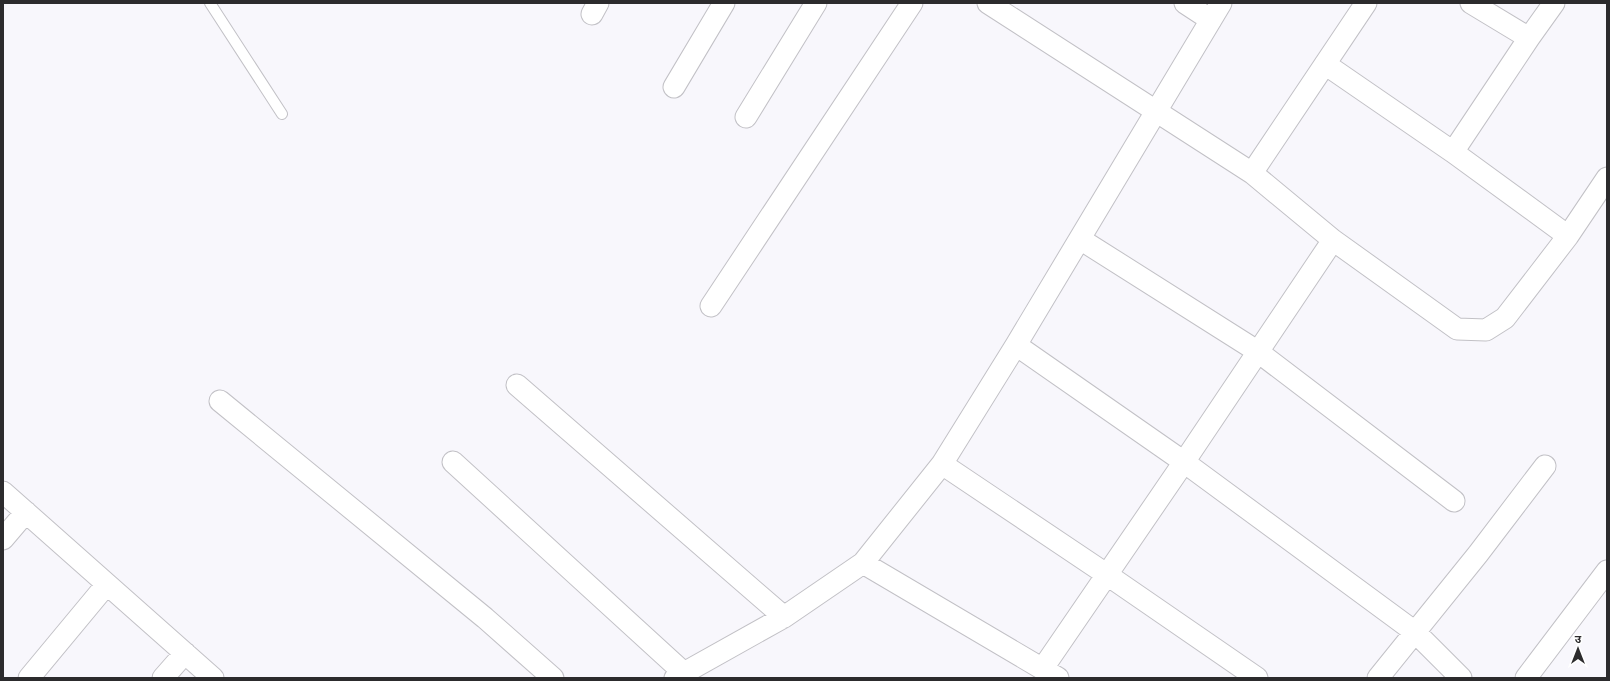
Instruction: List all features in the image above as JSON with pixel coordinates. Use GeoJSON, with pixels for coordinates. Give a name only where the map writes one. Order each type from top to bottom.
{"type":"FeatureCollection","features":[{"type":"Feature","properties":{"kind":"street"},"geometry":{"type":"LineString","coordinates":[[674,87],[724,3]]}},
{"type":"Feature","properties":{"kind":"street"},"geometry":{"type":"LineString","coordinates":[[746,117],[816,3]]}},
{"type":"Feature","properties":{"kind":"street"},"geometry":{"type":"LineString","coordinates":[[711,306],[912,3]]}},
{"type":"Feature","properties":{"kind":"street"},"geometry":{"type":"LineString","coordinates":[[988,3],[1252,173],[1332,240],[1457,329],[1486,330],[1506,318],[1568,236],[1607,178]]}},
{"type":"Feature","properties":{"kind":"street"},"geometry":{"type":"LineString","coordinates":[[453,462],[680,675],[784,617],[863,563],[942,464],[1016,345],[1216,12],[1185,3]]}},
{"type":"Feature","properties":{"kind":"street"},"geometry":{"type":"LineString","coordinates":[[1252,173],[1366,3]]}},
{"type":"Feature","properties":{"kind":"street"},"geometry":{"type":"LineString","coordinates":[[1471,3],[1529,38]]}},
{"type":"Feature","properties":{"kind":"street"},"geometry":{"type":"LineString","coordinates":[[1453,152],[1554,3]]}},
{"type":"Feature","properties":{"kind":"street"},"geometry":{"type":"LineString","coordinates":[[1325,64],[1453,152],[1568,236]]}},
{"type":"Feature","properties":{"kind":"street"},"geometry":{"type":"LineString","coordinates":[[1080,239],[1257,351],[1454,501]]}},
{"type":"Feature","properties":{"kind":"street"},"geometry":{"type":"LineString","coordinates":[[863,563],[1051,673],[1106,574],[1184,462],[1332,240]]}},
{"type":"Feature","properties":{"kind":"street"},"geometry":{"type":"LineString","coordinates":[[1016,345],[1184,462],[1415,632],[1461,678]]}},
{"type":"Feature","properties":{"kind":"street"},"geometry":{"type":"LineString","coordinates":[[517,385],[784,617]]}},
{"type":"Feature","properties":{"kind":"street"},"geometry":{"type":"LineString","coordinates":[[220,401],[479,613],[553,678]]}},
{"type":"Feature","properties":{"kind":"street"},"geometry":{"type":"LineString","coordinates":[[942,464],[1257,678]]}},
{"type":"Feature","properties":{"kind":"street"},"geometry":{"type":"LineString","coordinates":[[1378,678],[1478,554],[1545,466]]}},
{"type":"Feature","properties":{"kind":"street"},"geometry":{"type":"LineString","coordinates":[[3,492],[214,678]]}},
{"type":"Feature","properties":{"kind":"street"},"geometry":{"type":"LineString","coordinates":[[3,539],[26,512]]}},
{"type":"Feature","properties":{"kind":"street"},"geometry":{"type":"LineString","coordinates":[[1526,678],[1607,571]]}},
{"type":"Feature","properties":{"kind":"street"},"geometry":{"type":"LineString","coordinates":[[29,678],[107,584]]}},
{"type":"Feature","properties":{"kind":"street"},"geometry":{"type":"LineString","coordinates":[[163,678],[185,653]]}},
{"type":"Feature","properties":{"kind":"lane"},"geometry":{"type":"LineString","coordinates":[[210,3],[282,114]]}}]}
